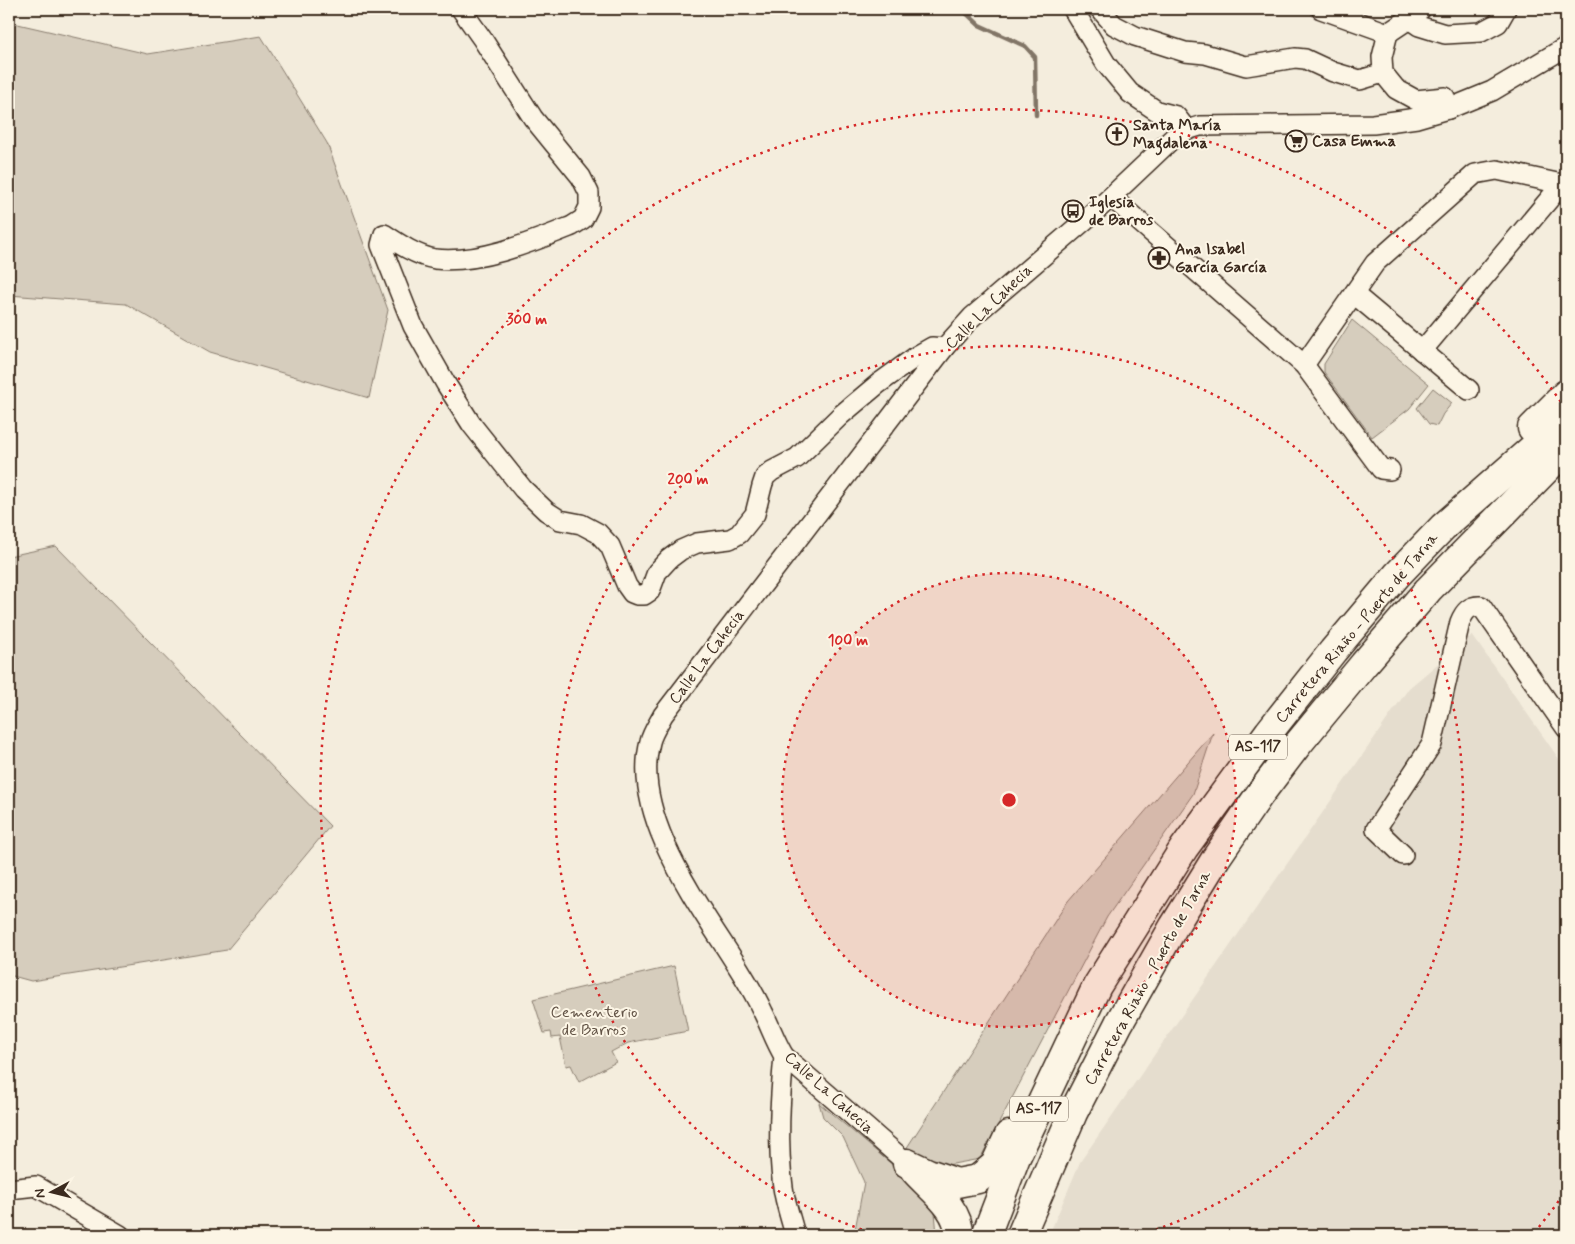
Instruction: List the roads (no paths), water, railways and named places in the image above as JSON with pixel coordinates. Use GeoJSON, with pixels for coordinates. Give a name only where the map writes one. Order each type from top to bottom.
{"type":"FeatureCollection","features":[{"type":"Feature","properties":{"kind":"highway"},"geometry":{"type":"LineString","coordinates":[[1443,527],[1534,426],[1566,394]]}},
{"type":"Feature","properties":{"kind":"highway","name":"Carretera Riaño - Puerto de Tarna"},"geometry":{"type":"LineString","coordinates":[[986,1235],[1016,1157],[1097,986],[1184,848],[1269,732],[1391,582],[1443,527],[1566,419]]}},
{"type":"Feature","properties":{"kind":"highway","name":"Carretera Riaño - Puerto de Tarna"},"geometry":{"type":"LineString","coordinates":[[1021,1235],[1073,1113],[1119,1023],[1165,941],[1216,858],[1260,794],[1364,664],[1428,590],[1566,450]]}},
{"type":"Feature","properties":{"kind":"highway"},"geometry":{"type":"LineString","coordinates":[[1476,541],[1502,528],[1566,469]]}},
{"type":"Feature","properties":{"kind":"highway"},"geometry":{"type":"LineString","coordinates":[[907,1163],[957,1183],[978,1179],[995,1165],[1032,1086],[1064,1026],[1097,986]]}},
{"type":"Feature","properties":{"kind":"highway"},"geometry":{"type":"LineString","coordinates":[[907,1163],[948,1205],[959,1228],[959,1235]]}},
{"type":"Feature","properties":{"kind":"street"},"geometry":{"type":"LineString","coordinates":[[460,9],[483,40],[533,118],[581,177],[589,193],[589,207],[584,219],[572,226],[487,255],[456,259],[434,258],[409,250],[384,234],[381,245],[413,326],[472,425],[523,489],[546,511],[560,520],[581,524],[598,533],[604,539],[610,546],[627,586],[632,592],[637,595],[644,595],[650,591],[658,572],[669,559],[681,550],[697,543],[730,539],[739,534],[755,514],[765,477],[772,471],[797,458],[841,415],[878,384],[932,347],[944,348]]}},
{"type":"Feature","properties":{"kind":"street"},"geometry":{"type":"LineString","coordinates":[[1073,9],[1106,64],[1130,93],[1157,111],[1176,116],[1187,130],[1200,126],[1373,124],[1417,118],[1448,109],[1492,91],[1566,47]]}},
{"type":"Feature","properties":{"kind":"street"},"geometry":{"type":"LineString","coordinates":[[1100,9],[1114,25],[1135,36],[1185,52],[1205,54],[1246,66],[1295,58],[1305,59],[1334,72],[1360,80],[1383,73]]}},
{"type":"Feature","properties":{"kind":"street"},"geometry":{"type":"LineString","coordinates":[[1321,9],[1388,33]]}},
{"type":"Feature","properties":{"kind":"street"},"geometry":{"type":"LineString","coordinates":[[1448,109],[1445,97],[1416,100],[1396,89],[1383,73],[1382,57],[1388,33],[1415,14],[1419,26],[1445,34],[1481,32],[1498,24],[1506,9]]}},
{"type":"Feature","properties":{"kind":"street","name":"Calle La Cahecia"},"geometry":{"type":"LineString","coordinates":[[907,1163],[784,1056],[774,1040],[763,1012],[742,972],[679,874],[665,843],[654,813],[647,785],[646,766],[650,741],[663,715],[944,348],[972,318],[1002,291],[1111,197],[1173,138],[1187,130]]}},
{"type":"Feature","properties":{"kind":"street"},"geometry":{"type":"LineString","coordinates":[[1304,365],[1375,263],[1475,174],[1497,170],[1564,185],[1422,351]]}},
{"type":"Feature","properties":{"kind":"street"},"geometry":{"type":"LineString","coordinates":[[1111,197],[1304,365],[1381,469],[1390,470]]}},
{"type":"Feature","properties":{"kind":"street"},"geometry":{"type":"LineString","coordinates":[[1354,294],[1469,390]]}},
{"type":"Feature","properties":{"kind":"street"},"geometry":{"type":"LineString","coordinates":[[1403,855],[1376,830],[1432,744],[1460,622],[1463,613],[1469,608],[1480,606],[1566,728]]}},
{"type":"Feature","properties":{"kind":"street"},"geometry":{"type":"LineString","coordinates":[[784,1056],[780,1092],[780,1161],[783,1189],[795,1235]]}},
{"type":"Feature","properties":{"kind":"street"},"geometry":{"type":"LineString","coordinates":[[9,1189],[36,1186],[120,1235]]}},
{"type":"Feature","properties":{"kind":"waterway"},"geometry":{"type":"LineString","coordinates":[[962,9],[979,25],[1025,46],[1035,57],[1036,115]]}},
{"type":"Feature","properties":{"kind":"place","name":"Santa María Magdalena"},"geometry":{"type":"Point","coordinates":[1117,134]}},
{"type":"Feature","properties":{"kind":"place","name":"Casa Emma"},"geometry":{"type":"Point","coordinates":[1296,141]}},
{"type":"Feature","properties":{"kind":"place","name":"Iglesia de Barros"},"geometry":{"type":"Point","coordinates":[1073,211]}},
{"type":"Feature","properties":{"kind":"place","name":"Ana Isabel García García"},"geometry":{"type":"Point","coordinates":[1159,258]}},
{"type":"Feature","properties":{"kind":"park label","name":"Cementerio de Barros"},"geometry":{"type":"Point","coordinates":[594,1021]}}]}
